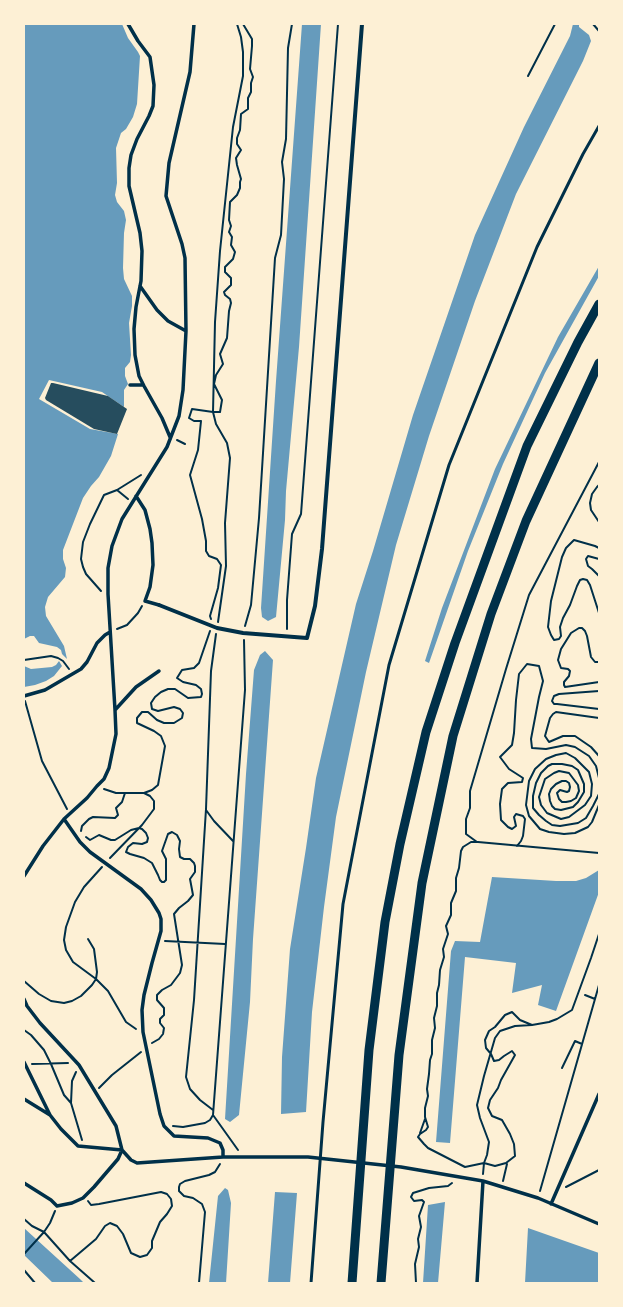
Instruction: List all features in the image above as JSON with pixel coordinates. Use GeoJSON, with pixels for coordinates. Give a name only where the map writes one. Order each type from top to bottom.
{"type":"FeatureCollection","features":[{"type":"Feature","properties":{"kind":"highway"},"geometry":{"type":"LineString","coordinates":[[352,1283],[369,1050],[385,922],[400,844],[426,732],[455,643],[527,446],[578,342],[599,304]]}},
{"type":"Feature","properties":{"kind":"highway"},"geometry":{"type":"LineString","coordinates":[[381,1283],[399,1055],[422,883],[453,736],[491,614],[526,521],[599,363]]}},
{"type":"Feature","properties":{"kind":"street"},"geometry":{"type":"LineString","coordinates":[[128,24],[150,57],[154,85],[153,106],[137,139],[131,155],[129,168],[130,186],[140,233],[142,251],[140,286],[134,329],[135,355],[139,376],[160,412],[170,437]]}},
{"type":"Feature","properties":{"kind":"street"},"geometry":{"type":"LineString","coordinates":[[24,876],[43,846],[64,819],[87,798],[104,779],[109,768],[116,734],[108,594],[108,568],[112,546],[122,519],[167,447],[179,416],[181,402],[186,331],[185,258],[182,244],[166,196],[169,163],[190,72],[194,24]]}},
{"type":"Feature","properties":{"kind":"street"},"geometry":{"type":"LineString","coordinates":[[136,496],[145,510],[152,543],[153,565],[150,587],[145,601],[217,628],[243,633],[307,638],[315,606],[322,549],[362,24]]}},
{"type":"Feature","properties":{"kind":"street"},"geometry":{"type":"LineString","coordinates":[[140,286],[157,310],[168,320],[186,331]]}},
{"type":"Feature","properties":{"kind":"street"},"geometry":{"type":"LineString","coordinates":[[130,385],[143,385]]}},
{"type":"Feature","properties":{"kind":"street"},"geometry":{"type":"LineString","coordinates":[[24,697],[45,690],[81,669],[87,662],[97,644],[111,631]]}},
{"type":"Feature","properties":{"kind":"street"},"geometry":{"type":"LineString","coordinates":[[115,710],[136,687],[159,671]]}},
{"type":"Feature","properties":{"kind":"street"},"geometry":{"type":"LineString","coordinates":[[64,819],[80,842],[90,852],[141,889],[159,913],[161,919],[161,931],[144,996],[142,1010],[143,1032],[160,1114],[164,1126],[174,1136],[208,1138],[220,1143],[223,1150],[223,1157]]}},
{"type":"Feature","properties":{"kind":"street"},"geometry":{"type":"LineString","coordinates":[[24,999],[27,1006],[40,1023],[79,1065],[116,1126],[122,1150],[131,1160],[137,1163],[223,1157],[308,1157],[401,1166],[483,1181],[538,1198],[599,1224]]}},
{"type":"Feature","properties":{"kind":"street"},"geometry":{"type":"LineString","coordinates":[[25,1063],[50,1115],[61,1129],[78,1146],[122,1150]]}},
{"type":"Feature","properties":{"kind":"street"},"geometry":{"type":"LineString","coordinates":[[551,1204],[599,1094]]}},
{"type":"Feature","properties":{"kind":"street"},"geometry":{"type":"LineString","coordinates":[[24,1100],[50,1115]]}},
{"type":"Feature","properties":{"kind":"street"},"geometry":{"type":"LineString","coordinates":[[24,1183],[51,1200],[57,1206],[72,1203],[86,1195],[111,1169],[122,1150]]}},
{"type":"Feature","properties":{"kind":"street"},"geometry":{"type":"LineString","coordinates":[[477,1283],[483,1181]]}},
{"type":"Feature","properties":{"kind":"lane"},"geometry":{"type":"LineString","coordinates":[[311,1283],[323,1122],[343,904],[389,665],[449,465],[537,247],[583,154],[599,126]]}},
{"type":"Feature","properties":{"kind":"path"},"geometry":{"type":"LineString","coordinates":[[214,1110],[200,1100],[190,1089],[186,1078],[194,1000],[206,809],[211,671],[226,566],[225,523],[230,458],[227,443],[216,424],[213,412],[215,322],[220,251],[233,127],[243,76],[243,52],[241,36],[237,24]]}},
{"type":"Feature","properties":{"kind":"path"},"geometry":{"type":"LineString","coordinates":[[97,786],[116,793],[144,793],[152,790],[158,785],[165,746],[162,736],[137,723],[137,718],[142,712],[148,712],[157,720],[164,723],[174,723],[182,718],[184,713],[180,709],[174,707],[158,711],[152,709],[151,704],[155,697],[168,689],[176,689],[188,698],[201,697],[202,694],[201,689],[196,685],[183,682],[177,678],[182,670],[194,668],[199,663],[211,626],[210,616],[218,588],[221,565],[218,560],[209,556],[206,551],[206,541],[202,519],[190,475],[198,450],[201,421],[194,421],[189,418],[192,409],[220,412],[222,400],[214,384],[216,375],[223,364],[220,354],[227,338],[231,303],[230,299],[224,292],[231,285],[231,278],[226,272],[225,267],[233,259],[234,252],[231,245],[230,202],[237,195],[240,188],[240,174],[236,158],[241,150],[237,144],[237,138],[240,130],[241,114],[248,109],[248,98],[251,92],[251,82],[253,77],[250,69],[252,39],[243,24]]}},
{"type":"Feature","properties":{"kind":"path"},"geometry":{"type":"LineString","coordinates":[[164,1126],[183,1127],[205,1123],[210,1120],[214,1110],[233,841],[246,690],[243,633],[251,605],[259,518],[275,258],[281,235],[284,179],[282,162],[286,139],[288,48],[292,24]]}},
{"type":"Feature","properties":{"kind":"path"},"geometry":{"type":"LineString","coordinates":[[287,637],[287,600],[292,534],[301,514],[338,24]]}},
{"type":"Feature","properties":{"kind":"path"},"geometry":{"type":"LineString","coordinates":[[528,76],[555,24]]}},
{"type":"Feature","properties":{"kind":"path"},"geometry":{"type":"LineString","coordinates":[[593,24],[599,31]]}},
{"type":"Feature","properties":{"kind":"path"},"geometry":{"type":"LineString","coordinates":[[478,842],[466,834],[466,819],[470,808],[470,791],[529,595],[599,462]]}},
{"type":"Feature","properties":{"kind":"path"},"geometry":{"type":"LineString","coordinates":[[108,594],[101,591],[86,574],[81,559],[83,542],[104,495],[117,490],[153,469]]}},
{"type":"Feature","properties":{"kind":"path"},"geometry":{"type":"LineString","coordinates":[[599,485],[592,494],[590,503],[591,510],[599,522]]}},
{"type":"Feature","properties":{"kind":"path"},"geometry":{"type":"LineString","coordinates":[[117,490],[132,502]]}},
{"type":"Feature","properties":{"kind":"path"},"geometry":{"type":"LineString","coordinates":[[599,548],[574,540],[566,548],[562,557],[551,601],[548,627],[554,640],[559,639],[561,636],[560,627],[563,618],[570,605],[576,586],[580,580],[583,579],[587,580],[590,585],[599,613]]}},
{"type":"Feature","properties":{"kind":"path"},"geometry":{"type":"LineString","coordinates":[[599,559],[588,556],[586,559],[588,566],[599,576]]}},
{"type":"Feature","properties":{"kind":"path"},"geometry":{"type":"LineString","coordinates":[[111,631],[127,625],[138,613],[145,601]]}},
{"type":"Feature","properties":{"kind":"path"},"geometry":{"type":"LineString","coordinates":[[599,662],[595,662],[591,657],[587,636],[582,628],[579,628],[571,633],[561,649],[558,660],[561,668],[568,669],[570,671],[569,676],[564,682],[565,687],[599,682]]}},
{"type":"Feature","properties":{"kind":"path"},"geometry":{"type":"LineString","coordinates":[[24,660],[51,656],[63,661],[74,674]]}},
{"type":"Feature","properties":{"kind":"path"},"geometry":{"type":"LineString","coordinates":[[517,846],[523,836],[525,819],[523,816],[516,814],[514,817],[516,826],[512,829],[508,828],[501,820],[500,804],[502,789],[508,783],[522,782],[523,778],[509,769],[500,757],[512,745],[519,674],[527,664],[539,666],[543,681],[530,739],[532,748],[546,749],[566,745],[576,747],[589,756],[596,766],[599,778]]}},
{"type":"Feature","properties":{"kind":"path"},"geometry":{"type":"LineString","coordinates":[[599,691],[559,694],[554,696],[552,701],[554,704],[599,709]]}},
{"type":"Feature","properties":{"kind":"path"},"geometry":{"type":"LineString","coordinates":[[24,697],[42,761],[70,814]]}},
{"type":"Feature","properties":{"kind":"path"},"geometry":{"type":"LineString","coordinates":[[599,718],[556,712],[550,718],[545,736],[549,742],[563,736],[575,736],[591,747],[599,756]]}},
{"type":"Feature","properties":{"kind":"path"},"geometry":{"type":"LineString","coordinates":[[599,790],[593,806],[586,818],[578,823],[560,826],[552,825],[539,815],[534,808],[533,796],[538,778],[548,766],[552,764],[572,766],[578,770],[584,784],[584,792],[573,807],[562,810],[555,809],[550,801],[549,794],[551,789],[556,784],[566,781],[569,783],[569,791],[567,792],[560,790],[558,793],[559,799],[562,802],[571,801],[576,798],[579,791],[578,785],[569,773],[559,771],[554,773],[545,779],[539,797],[541,805],[547,813],[561,819],[569,817],[585,805],[591,796],[592,784],[589,772],[575,758],[566,753],[556,755],[546,759],[535,769],[529,781],[526,805],[529,816],[540,829],[564,834],[575,833],[588,827],[592,822],[599,805]]}},
{"type":"Feature","properties":{"kind":"path"},"geometry":{"type":"LineString","coordinates":[[143,1032],[130,1026],[126,1022],[108,991],[96,978],[73,962],[66,950],[64,940],[66,927],[75,902],[84,887],[142,825],[154,809],[154,801],[150,796],[144,793]]}},
{"type":"Feature","properties":{"kind":"path"},"geometry":{"type":"LineString","coordinates":[[206,809],[214,821],[233,841]]}},
{"type":"Feature","properties":{"kind":"path"},"geometry":{"type":"LineString","coordinates":[[532,1025],[520,1020],[512,1012],[505,1015],[495,1027],[489,1031],[485,1040],[486,1048],[494,1061],[499,1060],[512,1051],[515,1055],[490,1100],[488,1108],[492,1116],[502,1120],[510,1134],[514,1144],[515,1156],[506,1163],[495,1166],[484,1163],[465,1167],[428,1148],[419,1140],[418,1137],[425,1118],[430,1060],[435,1028],[434,1018],[437,1006],[437,994],[440,985],[440,970],[444,957],[443,949],[448,934],[446,926],[451,914],[451,902],[456,891],[456,878],[460,864],[460,851],[471,842],[478,842],[599,853]]}},
{"type":"Feature","properties":{"kind":"path"},"geometry":{"type":"LineString","coordinates":[[483,1181],[484,1163],[489,1142],[480,1118],[478,1105],[484,1076],[495,1038],[500,1031],[516,1026],[549,1022],[572,1010],[599,934]]}},
{"type":"Feature","properties":{"kind":"path"},"geometry":{"type":"LineString","coordinates":[[24,981],[39,994],[51,1001],[64,1003],[81,996],[87,991],[96,978],[97,967],[94,949],[88,939]]}},
{"type":"Feature","properties":{"kind":"path"},"geometry":{"type":"LineString","coordinates":[[158,941],[226,944]]}},
{"type":"Feature","properties":{"kind":"path"},"geometry":{"type":"LineString","coordinates":[[538,1198],[599,985]]}},
{"type":"Feature","properties":{"kind":"path"},"geometry":{"type":"LineString","coordinates":[[585,995],[595,999]]}},
{"type":"Feature","properties":{"kind":"path"},"geometry":{"type":"LineString","coordinates":[[24,1030],[31,1035],[44,1050],[61,1090],[71,1103]]}},
{"type":"Feature","properties":{"kind":"path"},"geometry":{"type":"LineString","coordinates":[[562,1068],[575,1041],[582,1044]]}},
{"type":"Feature","properties":{"kind":"path"},"geometry":{"type":"LineString","coordinates":[[25,1063],[69,1063],[74,1060]]}},
{"type":"Feature","properties":{"kind":"path"},"geometry":{"type":"LineString","coordinates":[[79,1065],[72,1081],[71,1103],[84,1147]]}},
{"type":"Feature","properties":{"kind":"path"},"geometry":{"type":"LineString","coordinates":[[213,1115],[243,1157]]}},
{"type":"Feature","properties":{"kind":"path"},"geometry":{"type":"LineString","coordinates":[[420,1134],[428,1127],[425,1118]]}},
{"type":"Feature","properties":{"kind":"path"},"geometry":{"type":"LineString","coordinates":[[199,1283],[204,1212],[202,1204],[193,1198],[184,1196],[179,1191],[179,1187],[180,1184],[185,1181],[215,1172],[223,1157]]}},
{"type":"Feature","properties":{"kind":"path"},"geometry":{"type":"LineString","coordinates":[[504,1175],[507,1164]]}},
{"type":"Feature","properties":{"kind":"path"},"geometry":{"type":"LineString","coordinates":[[556,1192],[599,1170]]}},
{"type":"Feature","properties":{"kind":"path"},"geometry":{"type":"LineString","coordinates":[[416,1283],[415,1264],[421,1227],[419,1216],[424,1202],[422,1200],[414,1201],[411,1197],[413,1193],[429,1188],[448,1186],[459,1176]]}},
{"type":"Feature","properties":{"kind":"path"},"geometry":{"type":"LineString","coordinates":[[70,1261],[96,1239],[105,1226],[110,1223],[117,1226],[120,1230],[131,1253],[140,1257],[147,1255],[152,1248],[152,1241],[160,1222],[168,1214],[172,1206],[171,1199],[167,1194],[161,1192],[91,1205],[86,1199],[86,1195]]}},
{"type":"Feature","properties":{"kind":"path"},"geometry":{"type":"LineString","coordinates":[[24,1254],[44,1232],[50,1223],[57,1206]]}},
{"type":"Feature","properties":{"kind":"path"},"geometry":{"type":"LineString","coordinates":[[24,1219],[32,1226],[44,1232],[70,1261],[95,1283]]}},
{"type":"Feature","properties":{"kind":"path"},"geometry":{"type":"LineString","coordinates":[[24,1270],[35,1283]]}},
{"type":"Feature","properties":{"kind":"water"},"geometry":{"type":"Polygon","coordinates":[[[24,24],[122,24],[128,38],[140,56],[137,104],[133,117],[126,129],[121,133],[116,148],[117,183],[115,195],[117,202],[124,211],[126,220],[124,233],[124,279],[132,296],[129,323],[131,355],[130,362],[125,368],[125,376],[128,384],[124,390],[124,407],[102,392],[49,380],[39,399],[90,429],[118,434],[111,456],[99,477],[83,498],[63,550],[63,559],[66,568],[65,577],[48,597],[45,607],[46,616],[64,646],[67,659],[57,647],[39,643],[34,636],[24,639],[24,24]]]}},
{"type":"Feature","properties":{"kind":"water"},"geometry":{"type":"Polygon","coordinates":[[[302,24],[321,24],[299,347],[286,491],[285,520],[276,617],[268,621],[262,617],[261,608],[302,24]]]}},
{"type":"Feature","properties":{"kind":"water"},"geometry":{"type":"Polygon","coordinates":[[[573,24],[579,24],[579,27],[589,35],[591,41],[583,61],[516,194],[475,301],[429,436],[396,545],[366,672],[336,817],[312,1012],[306,1112],[281,1114],[282,1057],[290,949],[316,778],[356,604],[413,415],[475,235],[524,127],[570,36],[573,24]]]}},
{"type":"Feature","properties":{"kind":"water"},"geometry":{"type":"Polygon","coordinates":[[[599,266],[599,276],[545,373],[503,464],[468,551],[429,663],[425,661],[442,608],[495,469],[558,337],[599,266]]]}},
{"type":"Feature","properties":{"kind":"water"},"geometry":{"type":"Polygon","coordinates":[[[265,651],[273,660],[253,939],[250,1002],[239,1115],[230,1122],[225,1119],[246,774],[254,670],[260,655],[265,651]]]}},
{"type":"Feature","properties":{"kind":"water"},"geometry":{"type":"Polygon","coordinates":[[[59,661],[62,666],[54,676],[46,681],[24,687],[24,666],[31,669],[52,667],[59,661]]]}},
{"type":"Feature","properties":{"kind":"water"},"geometry":{"type":"Polygon","coordinates":[[[599,870],[599,892],[556,1011],[538,1005],[542,985],[512,993],[516,963],[465,957],[450,1143],[436,1142],[451,951],[455,941],[480,942],[492,877],[576,881],[586,878],[599,870]]]}},
{"type":"Feature","properties":{"kind":"water"},"geometry":{"type":"Polygon","coordinates":[[[225,1188],[228,1190],[231,1203],[226,1283],[209,1283],[218,1196],[225,1188]]]}},
{"type":"Feature","properties":{"kind":"water"},"geometry":{"type":"Polygon","coordinates":[[[275,1192],[297,1193],[290,1283],[268,1283],[275,1192]]]}},
{"type":"Feature","properties":{"kind":"water"},"geometry":{"type":"Polygon","coordinates":[[[445,1202],[438,1283],[423,1283],[428,1205],[445,1202]]]}},
{"type":"Feature","properties":{"kind":"water"},"geometry":{"type":"Polygon","coordinates":[[[24,1228],[84,1283],[53,1283],[24,1255],[24,1228]]]}},
{"type":"Feature","properties":{"kind":"water"},"geometry":{"type":"Polygon","coordinates":[[[528,1228],[599,1253],[599,1283],[525,1283],[528,1228]]]}},
{"type":"Feature","properties":{"kind":"building"},"geometry":{"type":"Polygon","coordinates":[[[51,383],[108,396],[127,409],[117,434],[94,429],[46,400],[45,398],[51,383]]]}}]}
